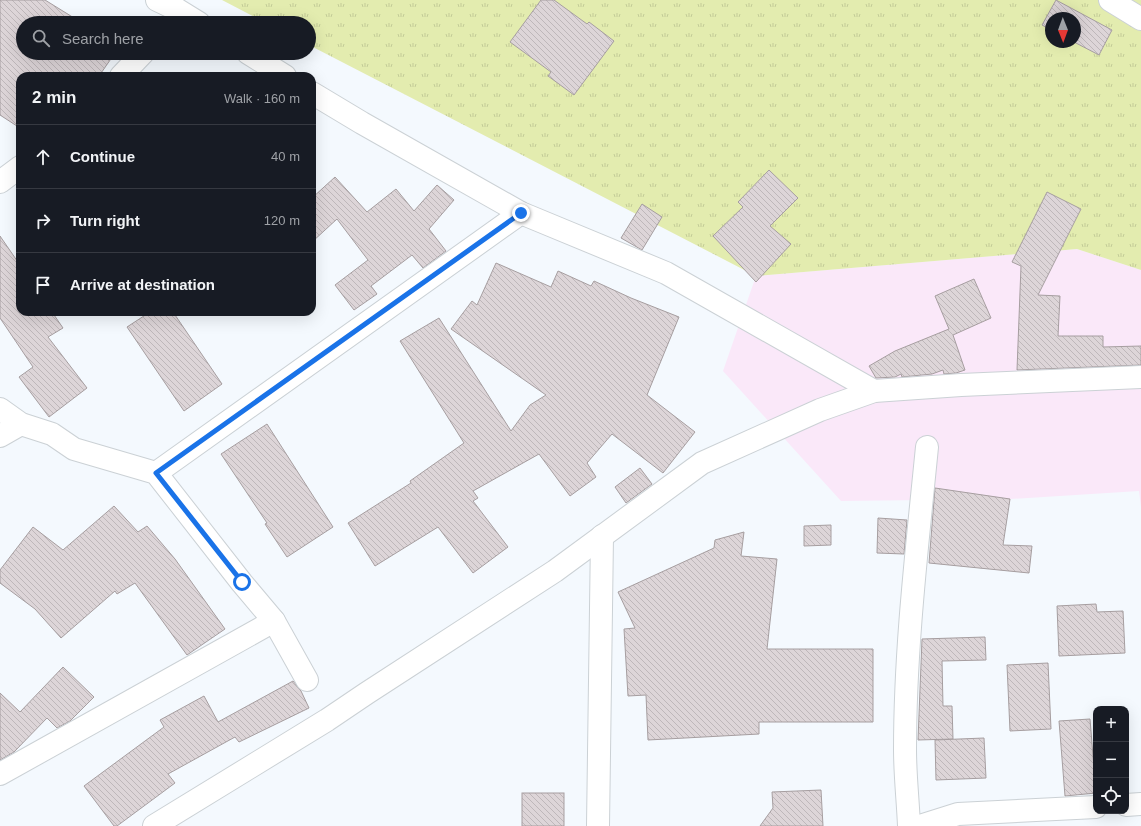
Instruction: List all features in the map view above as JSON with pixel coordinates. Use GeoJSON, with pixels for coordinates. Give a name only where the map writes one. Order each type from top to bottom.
{"type":"FeatureCollection","features":[{"type":"Feature","properties":{"kind":"street"},"geometry":{"type":"LineString","coordinates":[[157,0],[172,16]]}},
{"type":"Feature","properties":{"kind":"street"},"geometry":{"type":"LineString","coordinates":[[1110,0],[1141,18]]}},
{"type":"Feature","properties":{"kind":"street"},"geometry":{"type":"LineString","coordinates":[[125,72],[136,60]]}},
{"type":"Feature","properties":{"kind":"street"},"geometry":{"type":"LineString","coordinates":[[259,60],[279,72]]}},
{"type":"Feature","properties":{"kind":"street"},"geometry":{"type":"LineString","coordinates":[[316,95],[521,213],[666,273],[874,391]]}},
{"type":"Feature","properties":{"kind":"street"},"geometry":{"type":"LineString","coordinates":[[0,182],[16,170]]}},
{"type":"Feature","properties":{"kind":"street"},"geometry":{"type":"LineString","coordinates":[[156,473],[521,213]]}},
{"type":"Feature","properties":{"kind":"street"},"geometry":{"type":"LineString","coordinates":[[154,826],[328,720],[555,571],[702,463],[820,410],[874,391],[1141,377]]}},
{"type":"Feature","properties":{"kind":"street"},"geometry":{"type":"LineString","coordinates":[[0,409],[22,424],[52,434],[74,449],[156,473],[274,621],[307,680]]}},
{"type":"Feature","properties":{"kind":"street"},"geometry":{"type":"LineString","coordinates":[[0,436],[22,424]]}},
{"type":"Feature","properties":{"kind":"street"},"geometry":{"type":"LineString","coordinates":[[909,826],[905,752],[907,672],[927,447]]}},
{"type":"Feature","properties":{"kind":"street"},"geometry":{"type":"LineString","coordinates":[[598,826],[602,536]]}},
{"type":"Feature","properties":{"kind":"street"},"geometry":{"type":"LineString","coordinates":[[0,774],[274,621]]}},
{"type":"Feature","properties":{"kind":"street"},"geometry":{"type":"LineString","coordinates":[[1129,805],[1141,804]]}},
{"type":"Feature","properties":{"kind":"street"},"geometry":{"type":"LineString","coordinates":[[920,826],[958,814],[1093,807]]}},
{"type":"Feature","properties":{"kind":"shaded area"},"geometry":{"type":"Polygon","coordinates":[[[1077,249],[1141,270],[1141,507],[1139,491],[1010,499],[841,501],[723,371],[756,276],[1077,249]]]}},
{"type":"Feature","properties":{"kind":"green space"},"geometry":{"type":"Polygon","coordinates":[[[222,0],[1141,0],[1141,270],[1077,249],[756,276],[316,49],[316,16],[253,16],[222,0]]]}},
{"type":"Feature","properties":{"kind":"building"},"geometry":{"type":"Polygon","coordinates":[[[0,0],[45,0],[71,16],[16,16],[16,60],[110,60],[102,72],[16,72],[16,125],[0,115],[0,0]]]}},
{"type":"Feature","properties":{"kind":"building"},"geometry":{"type":"Polygon","coordinates":[[[541,0],[554,0],[587,24],[589,22],[614,41],[574,95],[548,76],[551,72],[510,42],[541,0]]]}},
{"type":"Feature","properties":{"kind":"building"},"geometry":{"type":"Polygon","coordinates":[[[1056,0],[1078,12],[1049,12],[1056,0]]]}},
{"type":"Feature","properties":{"kind":"building"},"geometry":{"type":"Polygon","coordinates":[[[1081,13],[1112,30],[1099,55],[1081,46],[1081,13]]]}},
{"type":"Feature","properties":{"kind":"building"},"geometry":{"type":"Polygon","coordinates":[[[1045,20],[1045,27],[1042,25],[1045,20]]]}},
{"type":"Feature","properties":{"kind":"building"},"geometry":{"type":"Polygon","coordinates":[[[769,170],[798,198],[770,226],[791,244],[756,282],[713,236],[743,207],[738,202],[769,170]]]}},
{"type":"Feature","properties":{"kind":"building"},"geometry":{"type":"Polygon","coordinates":[[[335,177],[367,212],[396,189],[414,211],[437,185],[454,200],[429,229],[446,251],[423,268],[412,255],[371,286],[377,294],[354,310],[335,285],[368,260],[337,219],[316,238],[316,194],[335,177]]]}},
{"type":"Feature","properties":{"kind":"building"},"geometry":{"type":"Polygon","coordinates":[[[1047,192],[1081,209],[1038,295],[1060,296],[1058,336],[1103,336],[1103,347],[1141,346],[1141,365],[1017,370],[1021,266],[1012,262],[1047,192]]]}},
{"type":"Feature","properties":{"kind":"building"},"geometry":{"type":"Polygon","coordinates":[[[642,204],[662,217],[642,250],[621,238],[642,204]]]}},
{"type":"Feature","properties":{"kind":"building"},"geometry":{"type":"Polygon","coordinates":[[[0,236],[16,259],[16,316],[55,316],[63,328],[48,337],[87,388],[49,417],[19,377],[33,367],[0,318],[0,236]]]}},
{"type":"Feature","properties":{"kind":"building"},"geometry":{"type":"Polygon","coordinates":[[[496,263],[551,287],[558,271],[591,286],[594,281],[631,298],[679,317],[647,395],[695,432],[663,473],[612,434],[587,463],[596,477],[570,496],[539,454],[473,491],[478,498],[473,501],[508,547],[473,573],[438,527],[375,566],[348,523],[411,483],[410,481],[464,443],[400,341],[439,318],[511,431],[530,405],[546,395],[451,329],[472,301],[477,305],[496,263]]]}},
{"type":"Feature","properties":{"kind":"building"},"geometry":{"type":"Polygon","coordinates":[[[974,279],[991,318],[953,335],[965,370],[956,373],[944,374],[943,370],[932,374],[902,377],[901,374],[895,377],[876,378],[869,366],[895,351],[949,329],[935,296],[974,279]]]}},
{"type":"Feature","properties":{"kind":"building"},"geometry":{"type":"Polygon","coordinates":[[[144,316],[176,316],[222,384],[184,411],[127,327],[144,316]]]}},
{"type":"Feature","properties":{"kind":"building"},"geometry":{"type":"Polygon","coordinates":[[[267,424],[333,527],[287,557],[265,524],[267,523],[221,454],[267,424]]]}},
{"type":"Feature","properties":{"kind":"building"},"geometry":{"type":"Polygon","coordinates":[[[640,468],[652,484],[626,503],[615,487],[640,468]]]}},
{"type":"Feature","properties":{"kind":"building"},"geometry":{"type":"Polygon","coordinates":[[[935,488],[1010,499],[1003,545],[1032,546],[1029,573],[929,563],[935,488]]]}},
{"type":"Feature","properties":{"kind":"building"},"geometry":{"type":"Polygon","coordinates":[[[114,506],[138,532],[147,526],[175,559],[225,629],[187,655],[135,583],[117,594],[115,591],[61,638],[35,609],[0,583],[0,570],[33,527],[63,550],[114,506]]]}},
{"type":"Feature","properties":{"kind":"building"},"geometry":{"type":"Polygon","coordinates":[[[878,518],[907,520],[904,554],[877,553],[878,518]]]}},
{"type":"Feature","properties":{"kind":"building"},"geometry":{"type":"Polygon","coordinates":[[[831,525],[831,545],[804,546],[804,526],[831,525]]]}},
{"type":"Feature","properties":{"kind":"building"},"geometry":{"type":"Polygon","coordinates":[[[744,532],[741,556],[777,559],[767,649],[873,649],[873,722],[759,722],[759,734],[648,740],[646,695],[628,696],[624,629],[635,628],[618,592],[714,548],[715,540],[744,532]]]}},
{"type":"Feature","properties":{"kind":"building"},"geometry":{"type":"Polygon","coordinates":[[[1096,604],[1097,612],[1123,611],[1125,653],[1059,656],[1057,606],[1096,604]]]}},
{"type":"Feature","properties":{"kind":"building"},"geometry":{"type":"Polygon","coordinates":[[[985,637],[986,660],[942,661],[943,706],[952,706],[953,739],[918,740],[922,639],[985,637]]]}},
{"type":"Feature","properties":{"kind":"building"},"geometry":{"type":"Polygon","coordinates":[[[1048,663],[1051,729],[1010,731],[1007,665],[1048,663]]]}},
{"type":"Feature","properties":{"kind":"building"},"geometry":{"type":"Polygon","coordinates":[[[63,667],[94,697],[70,721],[57,728],[47,718],[14,752],[0,760],[0,693],[20,712],[63,667]]]}},
{"type":"Feature","properties":{"kind":"building"},"geometry":{"type":"Polygon","coordinates":[[[293,681],[301,691],[309,708],[239,742],[235,737],[168,774],[175,783],[117,826],[114,826],[84,786],[164,727],[160,720],[204,696],[218,722],[293,681]]]}},
{"type":"Feature","properties":{"kind":"building"},"geometry":{"type":"Polygon","coordinates":[[[1090,719],[1093,756],[1093,793],[1065,796],[1059,721],[1090,719]]]}},
{"type":"Feature","properties":{"kind":"building"},"geometry":{"type":"Polygon","coordinates":[[[984,738],[986,778],[936,780],[935,740],[984,738]]]}},
{"type":"Feature","properties":{"kind":"building"},"geometry":{"type":"Polygon","coordinates":[[[821,790],[823,826],[760,826],[773,808],[772,792],[821,790]]]}},
{"type":"Feature","properties":{"kind":"building"},"geometry":{"type":"Polygon","coordinates":[[[522,793],[564,793],[564,826],[522,826],[522,793]]]}},
{"type":"Feature","properties":{"kind":"route"},"geometry":{"type":"LineString","coordinates":[[242,582],[156,473],[521,213]]}}]}
